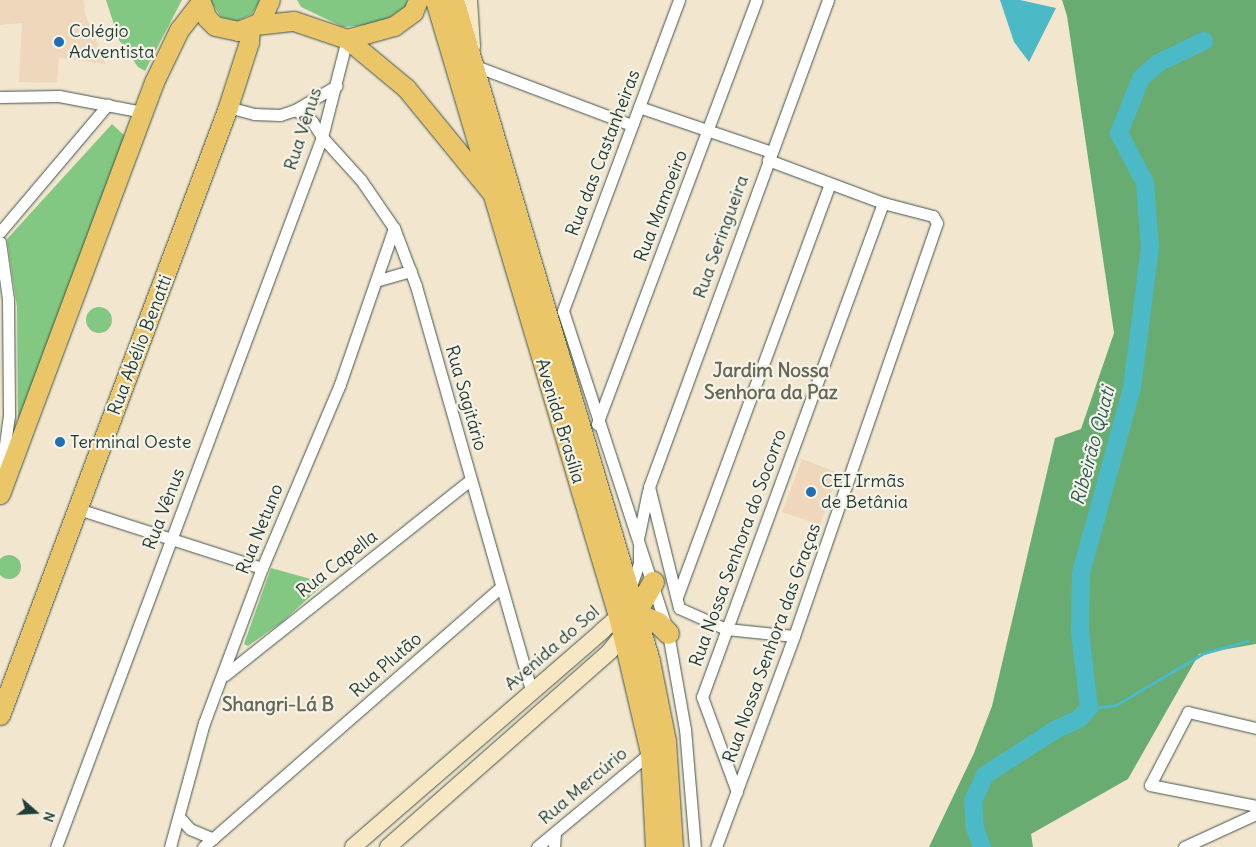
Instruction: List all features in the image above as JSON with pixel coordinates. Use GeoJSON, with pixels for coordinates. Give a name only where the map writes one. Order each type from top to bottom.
{"type":"FeatureCollection","features":[{"type":"Feature","properties":{"kind":"highway","name":"Avenida Brasília"},"geometry":{"type":"LineString","coordinates":[[436,0],[492,192],[627,615],[665,741],[672,847]]}},
{"type":"Feature","properties":{"kind":"highway","name":"Avenida Brasília"},"geometry":{"type":"LineString","coordinates":[[453,0],[473,65],[627,615],[651,752],[656,847]]}},
{"type":"Feature","properties":{"kind":"highway"},"geometry":{"type":"LineString","coordinates":[[653,582],[627,615],[658,623],[668,633]]}},
{"type":"Feature","properties":{"kind":"main road"},"geometry":{"type":"LineString","coordinates":[[253,26],[267,12],[270,0]]}},
{"type":"Feature","properties":{"kind":"main road"},"geometry":{"type":"LineString","coordinates":[[277,0],[294,21]]}},
{"type":"Feature","properties":{"kind":"main road"},"geometry":{"type":"LineString","coordinates":[[347,39],[394,26],[413,12],[418,0]]}},
{"type":"Feature","properties":{"kind":"main road"},"geometry":{"type":"LineString","coordinates":[[0,494],[143,112],[178,30],[200,2],[207,18],[215,26],[238,32],[253,26],[294,21],[347,39],[406,88],[492,192]]}},
{"type":"Feature","properties":{"kind":"main road","name":"Rua Abélio Benatti"},"geometry":{"type":"LineString","coordinates":[[0,715],[228,107],[253,26]]}},
{"type":"Feature","properties":{"kind":"street"},"geometry":{"type":"LineString","coordinates":[[469,0],[473,65],[632,125]]}},
{"type":"Feature","properties":{"kind":"street","name":"Rua das Castanheiras"},"geometry":{"type":"LineString","coordinates":[[563,318],[565,304],[679,0]]}},
{"type":"Feature","properties":{"kind":"street","name":"Rua Mamoeiro"},"geometry":{"type":"LineString","coordinates":[[597,424],[756,0]]}},
{"type":"Feature","properties":{"kind":"street","name":"Rua Seringueira"},"geometry":{"type":"LineString","coordinates":[[639,540],[649,487],[828,0]]}},
{"type":"Feature","properties":{"kind":"street","name":"Rua Vênus"},"geometry":{"type":"LineString","coordinates":[[56,847],[322,137],[347,39]]}},
{"type":"Feature","properties":{"kind":"street"},"geometry":{"type":"LineString","coordinates":[[228,107],[254,114],[280,115],[295,110],[336,86]]}},
{"type":"Feature","properties":{"kind":"street"},"geometry":{"type":"LineString","coordinates":[[0,97],[59,96],[143,112]]}},
{"type":"Feature","properties":{"kind":"street"},"geometry":{"type":"LineString","coordinates":[[0,232],[108,104]]}},
{"type":"Feature","properties":{"kind":"street"},"geometry":{"type":"LineString","coordinates":[[639,107],[708,131],[770,156],[830,184],[883,203]]}},
{"type":"Feature","properties":{"kind":"street","name":"Rua Sagitário"},"geometry":{"type":"LineString","coordinates":[[295,110],[312,120],[322,137],[361,180],[394,228],[411,271],[531,691]]}},
{"type":"Feature","properties":{"kind":"street"},"geometry":{"type":"LineString","coordinates":[[677,597],[830,184]]}},
{"type":"Feature","properties":{"kind":"street","name":"Rua Nossa Senhora das Graças"},"geometry":{"type":"LineString","coordinates":[[716,847],[794,636],[937,223],[933,216],[883,203]]}},
{"type":"Feature","properties":{"kind":"street","name":"Rua Nossa Senhora do Socorro"},"geometry":{"type":"LineString","coordinates":[[737,792],[702,697],[883,203]]}},
{"type":"Feature","properties":{"kind":"street","name":"Rua Netuno"},"geometry":{"type":"LineString","coordinates":[[170,847],[180,818],[204,723],[225,675],[262,568],[340,384],[378,280],[394,228]]}},
{"type":"Feature","properties":{"kind":"street"},"geometry":{"type":"LineString","coordinates":[[0,242],[8,298],[9,415],[0,481]]}},
{"type":"Feature","properties":{"kind":"street"},"geometry":{"type":"LineString","coordinates":[[378,280],[411,271]]}},
{"type":"Feature","properties":{"kind":"street","name":"Avenida Brasília"},"geometry":{"type":"LineString","coordinates":[[563,318],[597,424],[639,540],[668,633],[685,729],[696,847]]}},
{"type":"Feature","properties":{"kind":"street","name":"Rua Capella"},"geometry":{"type":"LineString","coordinates":[[225,675],[470,480]]}},
{"type":"Feature","properties":{"kind":"street"},"geometry":{"type":"LineString","coordinates":[[649,487],[679,608],[726,628],[794,636]]}},
{"type":"Feature","properties":{"kind":"street"},"geometry":{"type":"LineString","coordinates":[[78,509],[262,568]]}},
{"type":"Feature","properties":{"kind":"street"},"geometry":{"type":"LineString","coordinates":[[388,847],[504,742],[627,615],[639,563],[639,540]]}},
{"type":"Feature","properties":{"kind":"street","name":"Rua Plutão"},"geometry":{"type":"LineString","coordinates":[[203,847],[501,587]]}},
{"type":"Feature","properties":{"kind":"street","name":"Avenida do Sol"},"geometry":{"type":"LineString","coordinates":[[353,847],[531,691],[627,615]]}},
{"type":"Feature","properties":{"kind":"street"},"geometry":{"type":"LineString","coordinates":[[1256,728],[1188,712],[1150,784],[1256,806]]}},
{"type":"Feature","properties":{"kind":"street"},"geometry":{"type":"LineString","coordinates":[[492,726],[504,742]]}},
{"type":"Feature","properties":{"kind":"street","name":"Rua Mercúrio"},"geometry":{"type":"LineString","coordinates":[[537,847],[651,752]]}},
{"type":"Feature","properties":{"kind":"street"},"geometry":{"type":"LineString","coordinates":[[1184,847],[1256,814]]}},
{"type":"Feature","properties":{"kind":"street"},"geometry":{"type":"LineString","coordinates":[[180,818],[190,829],[213,839]]}},
{"type":"Feature","properties":{"kind":"street"},"geometry":{"type":"LineString","coordinates":[[554,847],[555,832]]}},
{"type":"Feature","properties":{"kind":"shaded area","name":"Colégio Adventista"},"geometry":{"type":"Polygon","coordinates":[[[0,0],[84,0],[85,14],[106,64],[59,58],[57,83],[19,82],[22,23],[0,25],[0,0]]]}},
{"type":"Feature","properties":{"kind":"shaded area","name":"CEI Irmãs de Betânia"},"geometry":{"type":"Polygon","coordinates":[[[802,459],[839,473],[820,525],[782,512],[802,459]]]}},
{"type":"Feature","properties":{"kind":"green space"},"geometry":{"type":"Polygon","coordinates":[[[106,0],[182,0],[145,71],[138,67],[119,40],[106,0]]]}},
{"type":"Feature","properties":{"kind":"green space"},"geometry":{"type":"Polygon","coordinates":[[[210,0],[260,0],[252,14],[237,21],[221,17],[210,0]]]}},
{"type":"Feature","properties":{"kind":"green space"},"geometry":{"type":"Polygon","coordinates":[[[297,0],[407,0],[406,6],[380,24],[343,27],[301,7],[297,0]]]}},
{"type":"Feature","properties":{"kind":"green space"},"geometry":{"type":"Polygon","coordinates":[[[1062,0],[1256,0],[1256,644],[1199,654],[1128,779],[1031,834],[1033,847],[929,847],[974,753],[992,706],[1055,438],[1081,429],[1114,333],[1067,16],[1062,0]]]}},
{"type":"Feature","properties":{"kind":"green space"},"geometry":{"type":"Polygon","coordinates":[[[112,124],[125,136],[18,430],[17,307],[7,239],[112,124]]]}},
{"type":"Feature","properties":{"kind":"green space"},"geometry":{"type":"Polygon","coordinates":[[[99,307],[108,311],[112,320],[108,329],[99,333],[90,329],[86,320],[90,311],[99,307]]]}},
{"type":"Feature","properties":{"kind":"green space"},"geometry":{"type":"Polygon","coordinates":[[[9,555],[14,556],[20,562],[20,572],[14,578],[9,579],[4,578],[-2,572],[-3,567],[-2,562],[4,556],[9,555]]]}},
{"type":"Feature","properties":{"kind":"green space"},"geometry":{"type":"Polygon","coordinates":[[[271,568],[325,583],[282,622],[248,646],[244,644],[271,568]]]}},
{"type":"Feature","properties":{"kind":"water"},"geometry":{"type":"Polygon","coordinates":[[[1000,0],[1020,0],[1056,8],[1029,62],[1014,42],[1000,0]]]}},
{"type":"Feature","properties":{"kind":"waterway","name":"Ribeirão Quati"},"geometry":{"type":"LineString","coordinates":[[982,847],[975,828],[973,801],[985,775],[1055,730],[1079,719],[1089,708],[1080,631],[1081,573],[1132,388],[1150,248],[1145,183],[1119,133],[1141,78],[1158,63],[1204,41]]}},
{"type":"Feature","properties":{"kind":"waterway"},"geometry":{"type":"LineString","coordinates":[[1089,708],[1116,705],[1204,653],[1247,641]]}},
{"type":"Feature","properties":{"kind":"place","name":"Colégio Adventista"},"geometry":{"type":"Point","coordinates":[59,42]}},
{"type":"Feature","properties":{"kind":"place","name":"Terminal Oeste"},"geometry":{"type":"Point","coordinates":[60,442]}},
{"type":"Feature","properties":{"kind":"place","name":"CEI Irmãs de Betânia"},"geometry":{"type":"Point","coordinates":[811,492]}},
{"type":"Feature","properties":{"kind":"district","name":"Jardim Nossa Senhora da Paz"},"geometry":{"type":"Point","coordinates":[771,382]}},
{"type":"Feature","properties":{"kind":"district","name":"Shangri-Lá B"},"geometry":{"type":"Point","coordinates":[278,705]}}]}
